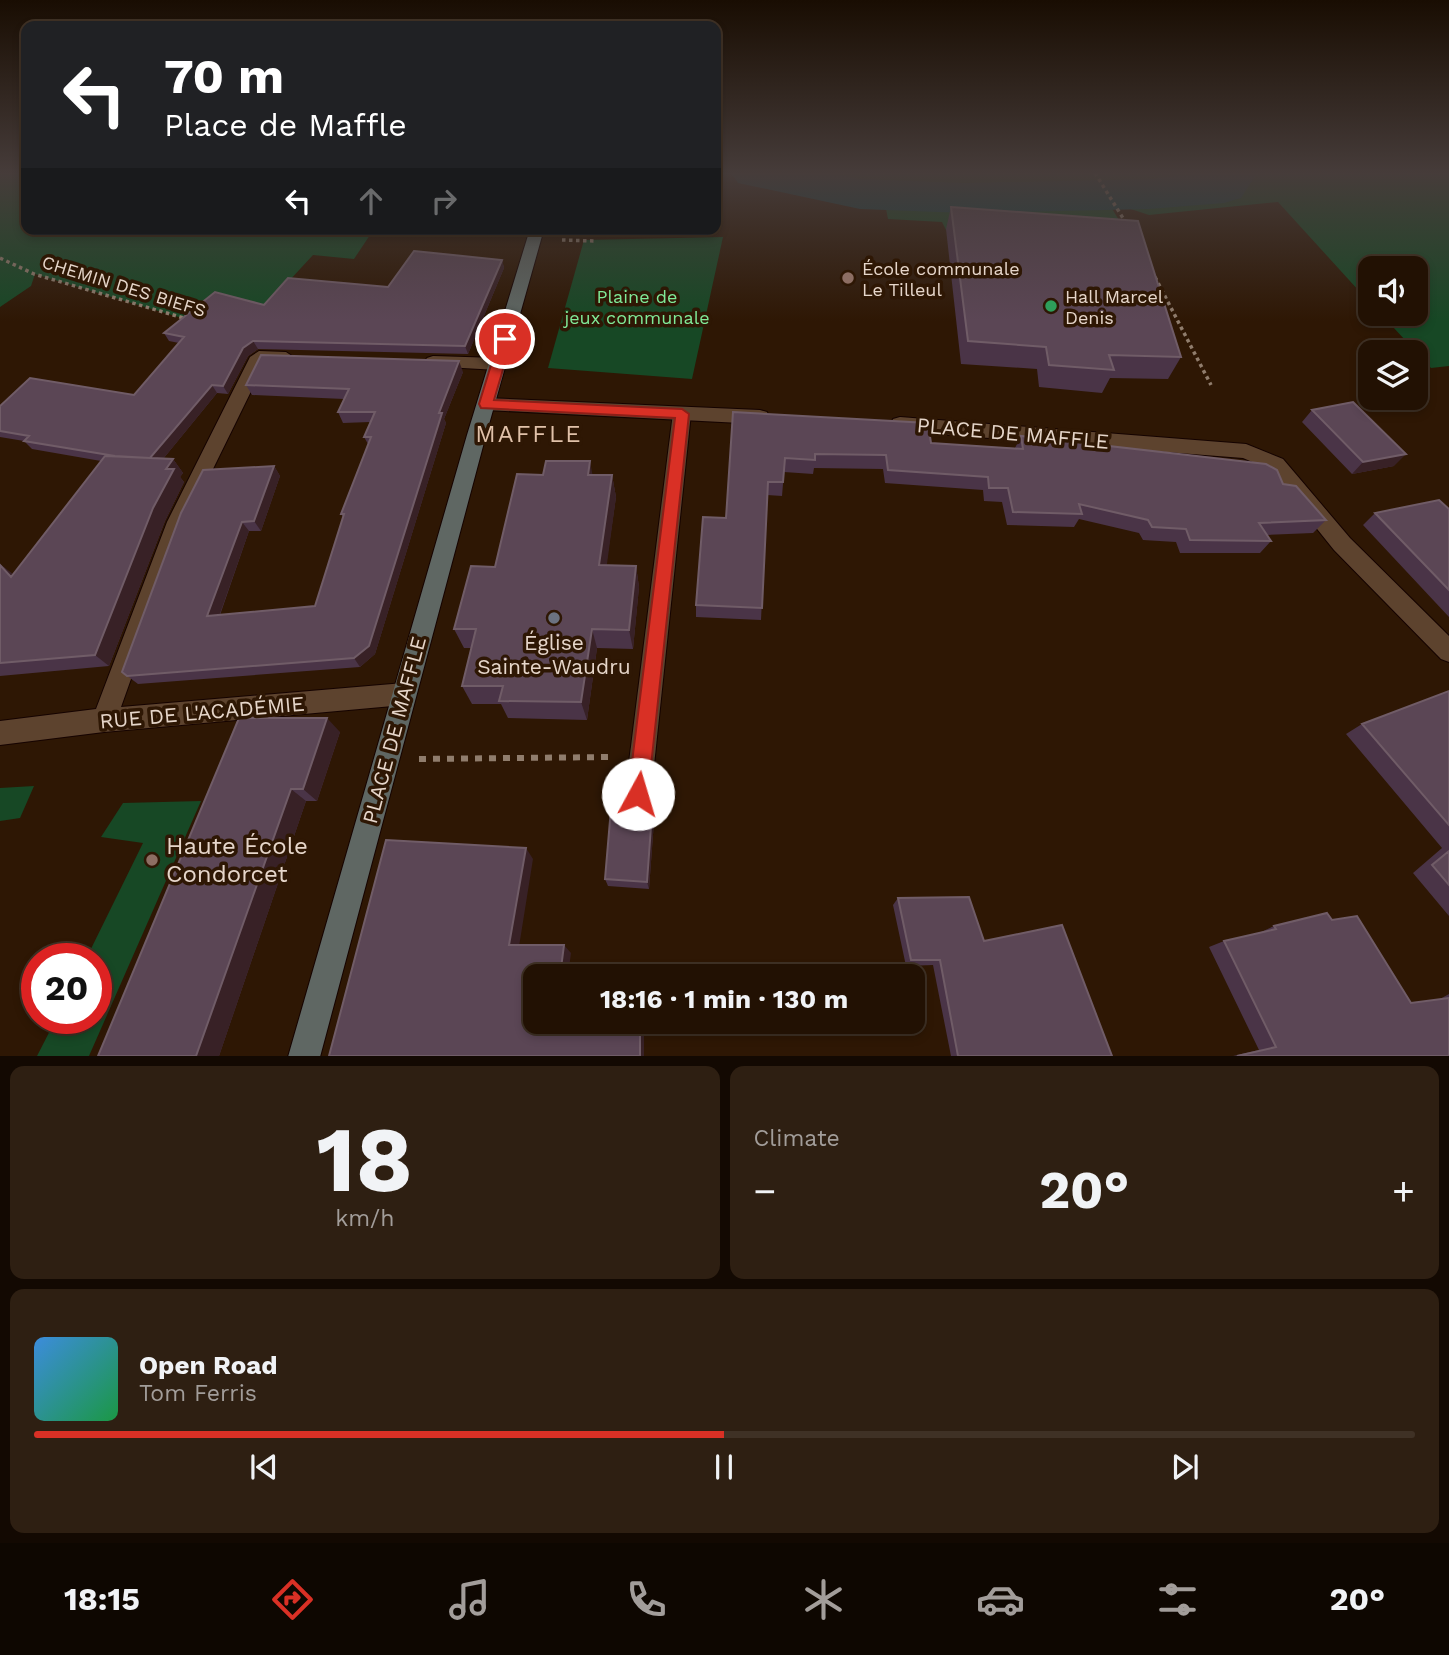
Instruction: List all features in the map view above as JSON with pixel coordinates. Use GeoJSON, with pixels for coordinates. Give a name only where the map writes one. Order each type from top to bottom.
{"type":"FeatureCollection","features":[{"type":"Feature","properties":{"kind":"street","name":"PLACE DE MAFFLE"},"geometry":{"type":"LineString","coordinates":[[304,1056],[535,235]]}},
{"type":"Feature","properties":{"kind":"street"},"geometry":{"type":"LineString","coordinates":[[104,720],[177,522],[259,357],[300,359]]}},
{"type":"Feature","properties":{"kind":"street"},"geometry":{"type":"LineString","coordinates":[[419,362],[498,364]]}},
{"type":"Feature","properties":{"kind":"street"},"geometry":{"type":"LineString","coordinates":[[486,404],[775,418]]}},
{"type":"Feature","properties":{"kind":"street"},"geometry":{"type":"LineString","coordinates":[[638,794],[682,414]]}},
{"type":"Feature","properties":{"kind":"street","name":"PLACE DE MAFFLE"},"geometry":{"type":"LineString","coordinates":[[881,423],[1246,452],[1276,464],[1342,544],[1449,652]]}},
{"type":"Feature","properties":{"kind":"street","name":"RUE DE L'ACADÉMIE"},"geometry":{"type":"LineString","coordinates":[[0,733],[104,720],[404,694]]}},
{"type":"Feature","properties":{"kind":"path"},"geometry":{"type":"LineString","coordinates":[[1125,222],[1129,229]]}},
{"type":"Feature","properties":{"kind":"path"},"geometry":{"type":"LineString","coordinates":[[583,241],[596,241]]}},
{"type":"Feature","properties":{"kind":"path","name":"CHEMIN DES BIEFS"},"geometry":{"type":"LineString","coordinates":[[0,258],[34,274],[188,320]]}},
{"type":"Feature","properties":{"kind":"path"},"geometry":{"type":"LineString","coordinates":[[1153,274],[1212,385]]}},
{"type":"Feature","properties":{"kind":"path"},"geometry":{"type":"LineString","coordinates":[[386,760],[642,756]]}},
{"type":"Feature","properties":{"kind":"green space"},"geometry":{"type":"Polygon","coordinates":[[[0,222],[21,222],[21,235],[370,235],[354,259],[313,255],[239,335],[35,274],[31,286],[0,307],[0,222]]]}},
{"type":"Feature","properties":{"kind":"green space"},"geometry":{"type":"Polygon","coordinates":[[[942,222],[1120,222],[1133,243],[946,230],[942,222]]]}},
{"type":"Feature","properties":{"kind":"green space"},"geometry":{"type":"Polygon","coordinates":[[[1296,222],[1449,222],[1449,366],[1431,368],[1428,365],[1428,340],[1405,340],[1392,326],[1428,326],[1428,256],[1358,256],[1358,290],[1296,222]]]}},
{"type":"Feature","properties":{"kind":"green space","name":"Plaine de jeux communale"},"geometry":{"type":"Polygon","coordinates":[[[723,237],[692,379],[548,368],[584,240],[723,237]]]}},
{"type":"Feature","properties":{"kind":"green space"},"geometry":{"type":"Polygon","coordinates":[[[34,786],[20,818],[0,821],[0,788],[34,786]]]}},
{"type":"Feature","properties":{"kind":"green space"},"geometry":{"type":"Polygon","coordinates":[[[201,801],[112,1004],[112,943],[94,943],[143,843],[101,837],[123,803],[201,801]]]}},
{"type":"Feature","properties":{"kind":"green space"},"geometry":{"type":"Polygon","coordinates":[[[48,1034],[99,1034],[89,1056],[37,1056],[48,1034]]]}},
{"type":"Feature","properties":{"kind":"building","name":"Hall Marcel Denis"},"geometry":{"type":"Polygon","coordinates":[[[953,222],[1138,222],[1181,357],[1109,355],[1114,370],[1049,365],[1046,347],[968,341],[953,222]]]}},
{"type":"Feature","properties":{"kind":"building"},"geometry":{"type":"Polygon","coordinates":[[[414,251],[502,260],[465,346],[253,341],[243,348],[223,386],[212,385],[150,458],[115,456],[24,441],[29,436],[0,431],[0,406],[30,378],[134,395],[184,337],[164,333],[215,292],[264,305],[288,278],[388,287],[414,251]]]}},
{"type":"Feature","properties":{"kind":"building"},"geometry":{"type":"Polygon","coordinates":[[[261,355],[459,361],[439,413],[442,413],[369,646],[354,658],[127,676],[122,672],[181,513],[203,470],[274,466],[254,521],[242,522],[207,616],[315,606],[344,514],[341,514],[371,437],[364,437],[375,412],[338,412],[349,389],[246,385],[261,355]]]}},
{"type":"Feature","properties":{"kind":"building"},"geometry":{"type":"Polygon","coordinates":[[[1353,402],[1358,410],[1361,410],[1406,454],[1363,462],[1312,410],[1353,402]]]}},
{"type":"Feature","properties":{"kind":"building"},"geometry":{"type":"Polygon","coordinates":[[[733,412],[928,423],[931,443],[1023,449],[1021,436],[1266,464],[1277,470],[1283,484],[1296,486],[1326,520],[1259,523],[1271,541],[1190,540],[1186,529],[1152,527],[1148,520],[1079,504],[1082,514],[1013,512],[1008,488],[989,488],[988,477],[888,470],[886,455],[815,454],[815,460],[785,458],[783,482],[768,482],[762,608],[696,605],[703,517],[726,518],[733,412]]]}},
{"type":"Feature","properties":{"kind":"building"},"geometry":{"type":"Polygon","coordinates":[[[105,456],[173,459],[166,469],[174,469],[153,508],[95,655],[0,663],[0,565],[11,577],[105,456]]]}},
{"type":"Feature","properties":{"kind":"building","name":"Église Sainte-Waudru"},"geometry":{"type":"Polygon","coordinates":[[[546,461],[590,461],[588,475],[612,475],[599,565],[636,566],[629,630],[592,629],[581,702],[499,701],[503,686],[462,686],[476,629],[454,629],[471,566],[495,567],[517,474],[543,475],[546,461]]]}},
{"type":"Feature","properties":{"kind":"building"},"geometry":{"type":"Polygon","coordinates":[[[1439,500],[1449,509],[1449,590],[1375,513],[1439,500]]]}},
{"type":"Feature","properties":{"kind":"building"},"geometry":{"type":"Polygon","coordinates":[[[1449,691],[1449,825],[1362,724],[1449,691]]]}},
{"type":"Feature","properties":{"kind":"building"},"geometry":{"type":"Polygon","coordinates":[[[239,718],[327,718],[303,789],[291,789],[196,1056],[98,1056],[107,1034],[112,1034],[112,1022],[239,718]]]}},
{"type":"Feature","properties":{"kind":"building"},"geometry":{"type":"Polygon","coordinates":[[[613,785],[620,785],[624,796],[635,801],[646,797],[654,785],[647,882],[605,879],[613,785]]]}},
{"type":"Feature","properties":{"kind":"building"},"geometry":{"type":"Polygon","coordinates":[[[386,840],[526,848],[509,945],[564,945],[562,964],[523,964],[523,1034],[640,1034],[640,1056],[329,1056],[386,840]]]}},
{"type":"Feature","properties":{"kind":"building"},"geometry":{"type":"Polygon","coordinates":[[[1449,851],[1449,885],[1432,865],[1449,851]]]}},
{"type":"Feature","properties":{"kind":"building"},"geometry":{"type":"Polygon","coordinates":[[[969,897],[984,941],[1062,925],[1112,1056],[958,1056],[940,960],[911,960],[898,898],[969,897]]]}},
{"type":"Feature","properties":{"kind":"building"},"geometry":{"type":"Polygon","coordinates":[[[1327,913],[1332,920],[1357,916],[1411,1003],[1449,998],[1449,1056],[1237,1056],[1276,1047],[1224,941],[1327,913]]]}},
{"type":"Feature","properties":{"kind":"place","name":"École communale Le Tilleul"},"geometry":{"type":"Point","coordinates":[848,278]}},
{"type":"Feature","properties":{"kind":"place","name":"Hall Marcel Denis"},"geometry":{"type":"Point","coordinates":[1051,306]}},
{"type":"Feature","properties":{"kind":"place","name":"Église Sainte-Waudru"},"geometry":{"type":"Point","coordinates":[554,618]}},
{"type":"Feature","properties":{"kind":"place","name":"Haute École Condorcet"},"geometry":{"type":"Point","coordinates":[152,860]}},
{"type":"Feature","properties":{"kind":"district","name":"MAFFLE"},"geometry":{"type":"Point","coordinates":[529,434]}},
{"type":"Feature","properties":{"kind":"route"},"geometry":{"type":"LineString","coordinates":[[505,339],[486,404],[682,414],[638,794]]}}]}
